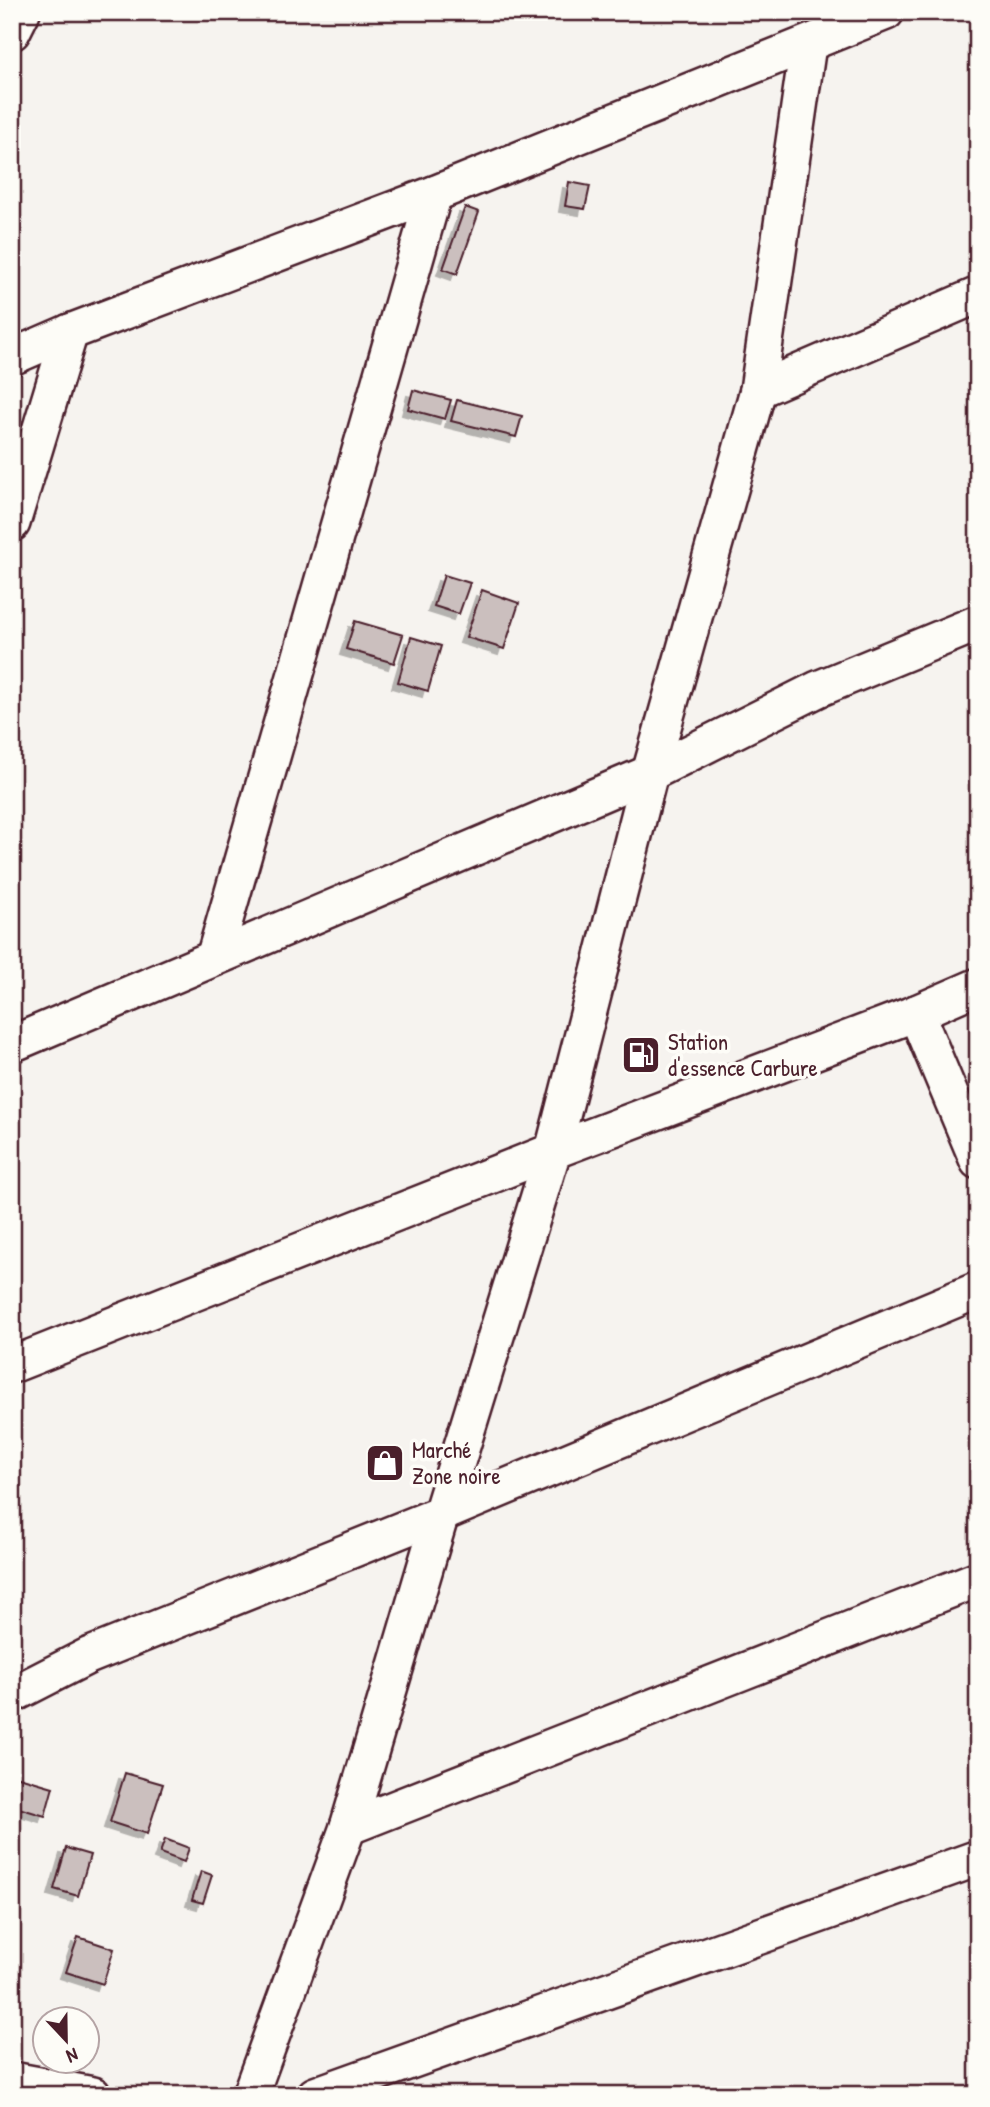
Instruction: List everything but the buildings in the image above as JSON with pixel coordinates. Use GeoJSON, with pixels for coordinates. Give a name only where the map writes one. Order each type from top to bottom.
{"type":"FeatureCollection","features":[{"type":"Feature","properties":{"kind":"street"},"geometry":{"type":"LineString","coordinates":[[12,32],[22,12]]}},
{"type":"Feature","properties":{"kind":"street"},"geometry":{"type":"LineString","coordinates":[[12,357],[70,332],[434,194],[815,32],[886,12]]}},
{"type":"Feature","properties":{"kind":"street"},"geometry":{"type":"LineString","coordinates":[[250,2095],[348,1827],[553,1150],[650,773],[758,390],[815,32]]}},
{"type":"Feature","properties":{"kind":"street"},"geometry":{"type":"LineString","coordinates":[[214,958],[434,194]]}},
{"type":"Feature","properties":{"kind":"street"},"geometry":{"type":"LineString","coordinates":[[758,390],[978,295]]}},
{"type":"Feature","properties":{"kind":"street"},"geometry":{"type":"LineString","coordinates":[[12,523],[70,332]]}},
{"type":"Feature","properties":{"kind":"street"},"geometry":{"type":"LineString","coordinates":[[12,1044],[650,773],[818,689],[978,623]]}},
{"type":"Feature","properties":{"kind":"street"},"geometry":{"type":"LineString","coordinates":[[12,1365],[553,1150],[916,1013],[978,986]]}},
{"type":"Feature","properties":{"kind":"street"},"geometry":{"type":"LineString","coordinates":[[916,1013],[978,1161]]}},
{"type":"Feature","properties":{"kind":"street"},"geometry":{"type":"LineString","coordinates":[[12,1695],[89,1656],[441,1514],[978,1290]]}},
{"type":"Feature","properties":{"kind":"street"},"geometry":{"type":"LineString","coordinates":[[348,1827],[978,1579]]}},
{"type":"Feature","properties":{"kind":"street"},"geometry":{"type":"LineString","coordinates":[[315,2095],[978,1858]]}},
{"type":"Feature","properties":{"kind":"street"},"geometry":{"type":"LineString","coordinates":[[12,2080],[93,2095]]}},
{"type":"Feature","properties":{"kind":"place","name":"Station d'essence Carbure"},"geometry":{"type":"Point","coordinates":[641,1055]}},
{"type":"Feature","properties":{"kind":"place","name":"Marché Zone noire"},"geometry":{"type":"Point","coordinates":[385,1463]}}]}
